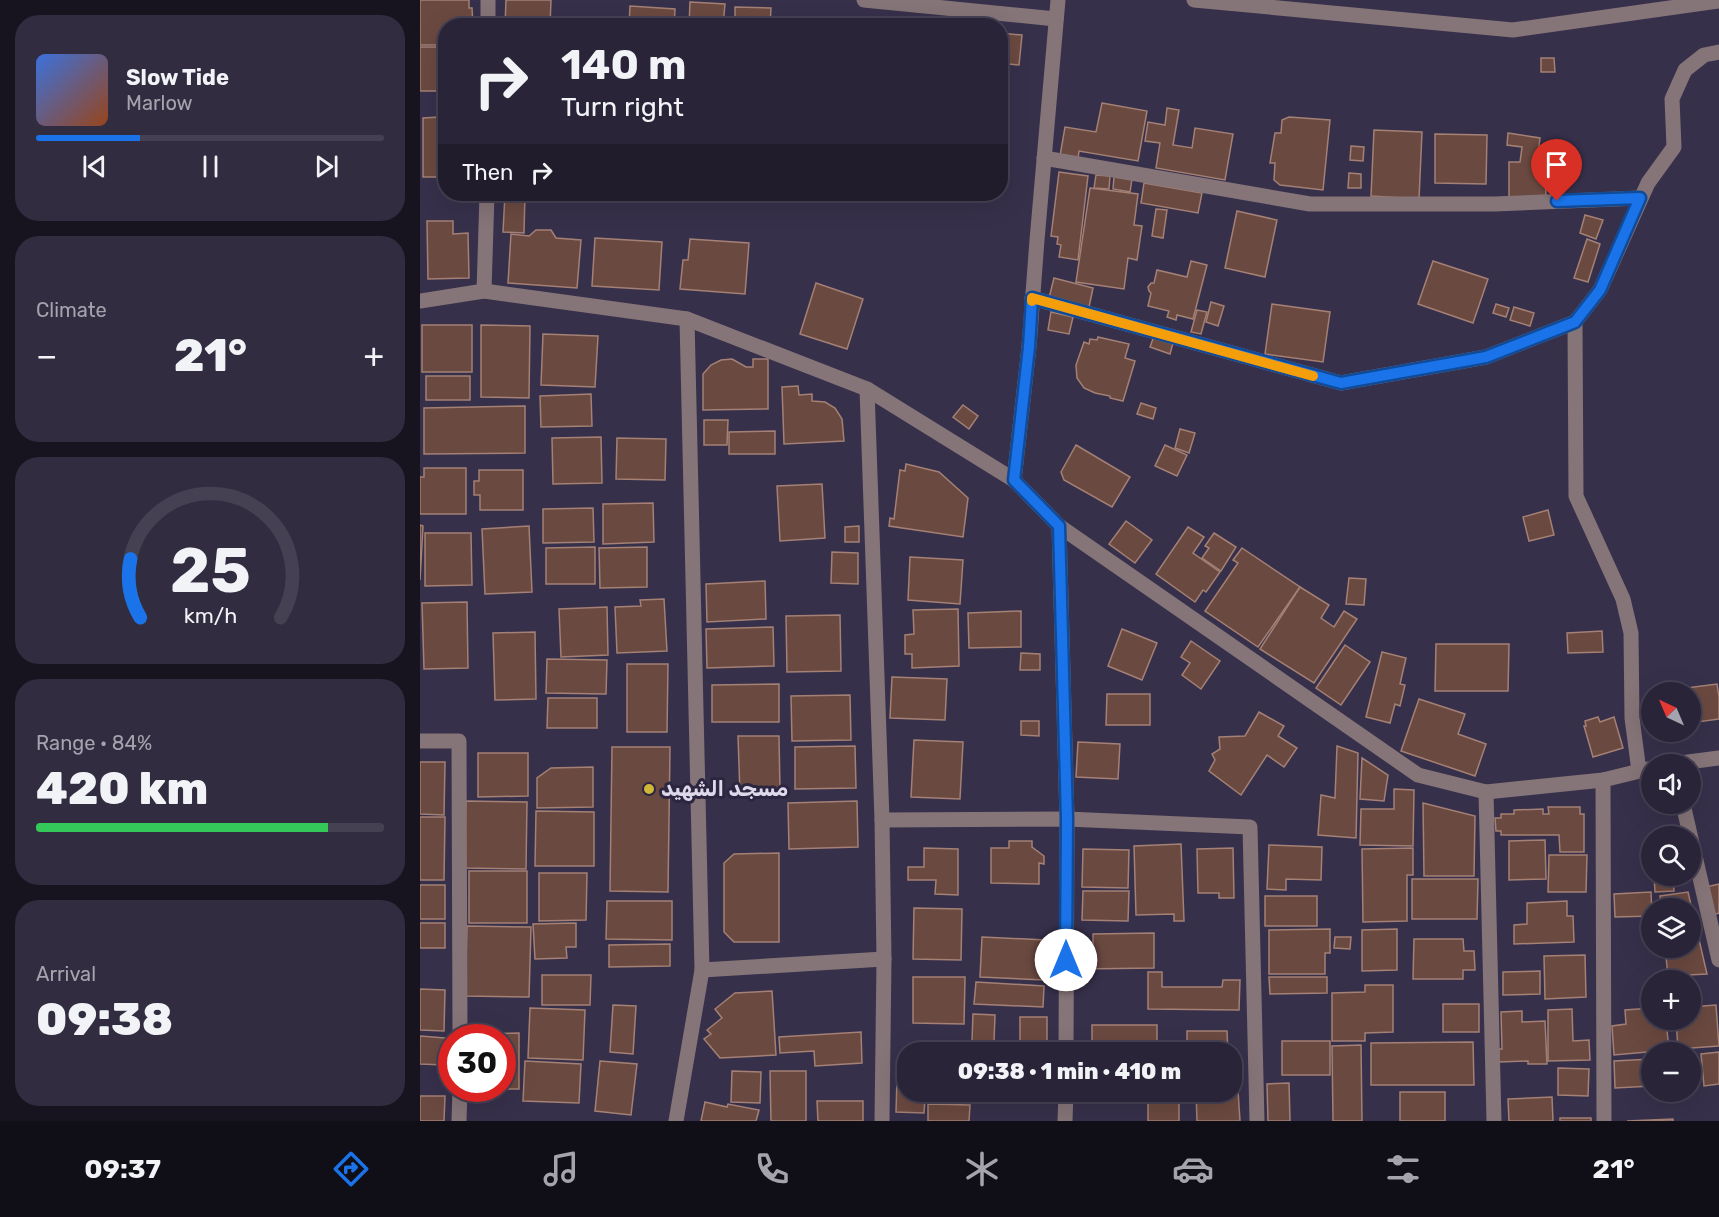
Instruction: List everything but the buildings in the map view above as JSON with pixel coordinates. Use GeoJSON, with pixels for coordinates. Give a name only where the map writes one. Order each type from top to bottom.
{"type":"FeatureCollection","features":[{"type":"Feature","properties":{"kind":"street"},"geometry":{"type":"LineString","coordinates":[[488,0],[488,18]]}},
{"type":"Feature","properties":{"kind":"street"},"geometry":{"type":"LineString","coordinates":[[864,0],[1056,19]]}},
{"type":"Feature","properties":{"kind":"street"},"geometry":{"type":"LineString","coordinates":[[1014,480],[1029,347],[1058,0]]}},
{"type":"Feature","properties":{"kind":"street"},"geometry":{"type":"LineString","coordinates":[[1194,0],[1513,30],[1719,1]]}},
{"type":"Feature","properties":{"kind":"street"},"geometry":{"type":"LineString","coordinates":[[1032,298],[1341,383],[1486,357],[1575,322],[1600,290],[1640,198],[1674,147],[1672,99],[1685,70],[1704,55],[1719,52]]}},
{"type":"Feature","properties":{"kind":"street"},"geometry":{"type":"LineString","coordinates":[[1044,158],[1310,204],[1494,204],[1640,198]]}},
{"type":"Feature","properties":{"kind":"street"},"geometry":{"type":"LineString","coordinates":[[484,291],[487,201]]}},
{"type":"Feature","properties":{"kind":"street"},"geometry":{"type":"LineString","coordinates":[[420,301],[484,291],[687,319],[867,389],[1014,480],[1059,526],[1418,776],[1486,792],[1604,780],[1641,771]]}},
{"type":"Feature","properties":{"kind":"street"},"geometry":{"type":"LineString","coordinates":[[676,1121],[702,970],[687,319]]}},
{"type":"Feature","properties":{"kind":"street"},"geometry":{"type":"LineString","coordinates":[[1575,322],[1576,496],[1623,599],[1631,633],[1632,718],[1641,754]]}},
{"type":"Feature","properties":{"kind":"street"},"geometry":{"type":"LineString","coordinates":[[867,389],[882,820],[884,959],[882,1121]]}},
{"type":"Feature","properties":{"kind":"street"},"geometry":{"type":"LineString","coordinates":[[1059,526],[1067,819],[1066,1042]]}},
{"type":"Feature","properties":{"kind":"street"},"geometry":{"type":"LineString","coordinates":[[420,741],[459,741],[460,1024]]}},
{"type":"Feature","properties":{"kind":"street"},"geometry":{"type":"LineString","coordinates":[[1701,760],[1719,758]]}},
{"type":"Feature","properties":{"kind":"street"},"geometry":{"type":"LineString","coordinates":[[1604,780],[1604,1121]]}},
{"type":"Feature","properties":{"kind":"street"},"geometry":{"type":"LineString","coordinates":[[1486,792],[1494,1121]]}},
{"type":"Feature","properties":{"kind":"street"},"geometry":{"type":"LineString","coordinates":[[1685,814],[1719,960]]}},
{"type":"Feature","properties":{"kind":"street"},"geometry":{"type":"LineString","coordinates":[[882,820],[1067,819],[1250,827],[1257,1121]]}},
{"type":"Feature","properties":{"kind":"street"},"geometry":{"type":"LineString","coordinates":[[702,970],[884,959]]}},
{"type":"Feature","properties":{"kind":"street"},"geometry":{"type":"LineString","coordinates":[[459,1121],[460,1102]]}},
{"type":"Feature","properties":{"kind":"street"},"geometry":{"type":"LineString","coordinates":[[1065,1121],[1066,1102]]}},
{"type":"Feature","properties":{"kind":"slow traffic"},"geometry":{"type":"LineString","coordinates":[[1032,301],[1032,298],[1313,376]]}},
{"type":"Feature","properties":{"kind":"place","name":"مسجد الشهيد"},"geometry":{"type":"Point","coordinates":[649,789]}},
{"type":"Feature","properties":{"kind":"route"},"geometry":{"type":"LineString","coordinates":[[1066,960],[1067,819],[1059,526],[1014,480],[1029,347],[1032,298],[1341,383],[1486,357],[1575,322],[1600,290],[1640,198],[1557,201]]}}]}
